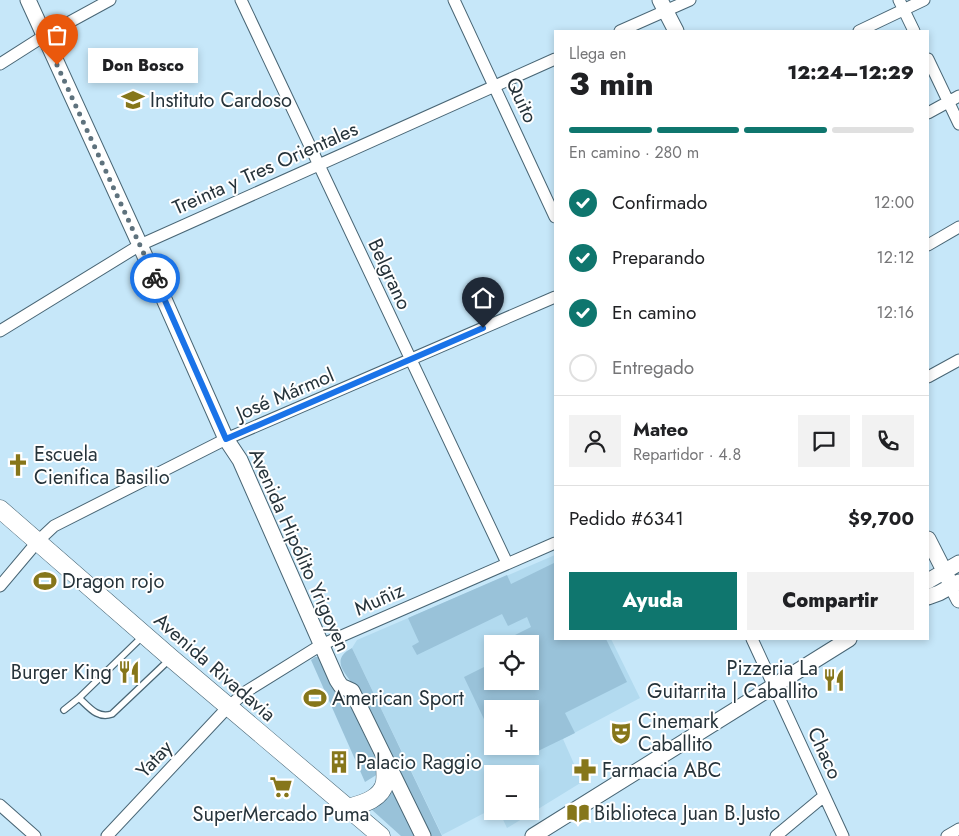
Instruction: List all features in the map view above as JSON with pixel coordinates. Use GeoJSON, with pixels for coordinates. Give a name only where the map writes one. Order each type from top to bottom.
{"type":"FeatureCollection","features":[{"type":"Feature","properties":{"kind":"main road","name":"Avenida Hipólito Yrigoyen"},"geometry":{"type":"LineString","coordinates":[[28,0],[226,439],[240,460],[339,684],[352,691],[422,836]]}},
{"type":"Feature","properties":{"kind":"main road"},"geometry":{"type":"LineString","coordinates":[[663,6],[675,30]]}},
{"type":"Feature","properties":{"kind":"main road","name":"Avenida Rivadavia"},"geometry":{"type":"LineString","coordinates":[[0,509],[228,707],[381,836]]}},
{"type":"Feature","properties":{"kind":"main road"},"geometry":{"type":"LineString","coordinates":[[929,541],[943,571],[956,589],[929,597]]}},
{"type":"Feature","properties":{"kind":"main road"},"geometry":{"type":"LineString","coordinates":[[929,580],[959,562]]}},
{"type":"Feature","properties":{"kind":"main road"},"geometry":{"type":"LineString","coordinates":[[533,836],[847,640]]}},
{"type":"Feature","properties":{"kind":"main road"},"geometry":{"type":"LineString","coordinates":[[348,808],[369,802],[384,788],[386,762]]}},
{"type":"Feature","properties":{"kind":"street"},"geometry":{"type":"LineString","coordinates":[[0,64],[44,36],[110,0]]}},
{"type":"Feature","properties":{"kind":"street","name":"Belgrano"},"geometry":{"type":"LineString","coordinates":[[240,0],[506,563]]}},
{"type":"Feature","properties":{"kind":"street","name":"Quito"},"geometry":{"type":"LineString","coordinates":[[454,0],[554,214]]}},
{"type":"Feature","properties":{"kind":"street"},"geometry":{"type":"LineString","coordinates":[[622,30],[663,6],[690,0]]}},
{"type":"Feature","properties":{"kind":"street"},"geometry":{"type":"LineString","coordinates":[[861,30],[901,5],[924,0]]}},
{"type":"Feature","properties":{"kind":"street"},"geometry":{"type":"LineString","coordinates":[[901,5],[914,30]]}},
{"type":"Feature","properties":{"kind":"street","name":"Treinta y Tres Orientales"},"geometry":{"type":"LineString","coordinates":[[0,331],[140,245],[554,59]]}},
{"type":"Feature","properties":{"kind":"street"},"geometry":{"type":"LineString","coordinates":[[929,61],[959,124]]}},
{"type":"Feature","properties":{"kind":"street"},"geometry":{"type":"LineString","coordinates":[[929,112],[959,96]]}},
{"type":"Feature","properties":{"kind":"street"},"geometry":{"type":"LineString","coordinates":[[929,243],[959,227]]}},
{"type":"Feature","properties":{"kind":"street","name":"José Mármol"},"geometry":{"type":"LineString","coordinates":[[0,586],[38,541],[54,526],[226,439],[554,297]]}},
{"type":"Feature","properties":{"kind":"street"},"geometry":{"type":"LineString","coordinates":[[929,376],[959,360]]}},
{"type":"Feature","properties":{"kind":"street","name":"Muñiz"},"geometry":{"type":"LineString","coordinates":[[228,707],[247,691],[321,645],[554,542]]}},
{"type":"Feature","properties":{"kind":"street"},"geometry":{"type":"LineString","coordinates":[[752,640],[774,685]]}},
{"type":"Feature","properties":{"kind":"street","name":"Chaco"},"geometry":{"type":"LineString","coordinates":[[774,685],[843,836]]}},
{"type":"Feature","properties":{"kind":"street","name":"Yatay"},"geometry":{"type":"LineString","coordinates":[[107,836],[228,707]]}},
{"type":"Feature","properties":{"kind":"street"},"geometry":{"type":"LineString","coordinates":[[776,836],[824,796]]}},
{"type":"Feature","properties":{"kind":"street"},"geometry":{"type":"LineString","coordinates":[[0,805],[35,836]]}},
{"type":"Feature","properties":{"kind":"street"},"geometry":{"type":"LineString","coordinates":[[947,836],[959,829]]}},
{"type":"Feature","properties":{"kind":"lane"},"geometry":{"type":"LineString","coordinates":[[64,710],[79,698],[144,634]]}},
{"type":"Feature","properties":{"kind":"lane"},"geometry":{"type":"LineString","coordinates":[[79,698],[98,715],[112,714],[171,658]]}},
{"type":"Feature","properties":{"kind":"shaded area"},"geometry":{"type":"Polygon","coordinates":[[[554,555],[554,640],[611,640],[640,698],[563,739],[582,782],[539,808],[539,765],[484,765],[484,813],[442,835],[352,648],[357,640],[554,555]]]}},
{"type":"Feature","properties":{"kind":"shaded area"},"geometry":{"type":"Polygon","coordinates":[[[554,563],[554,640],[606,640],[627,682],[565,713],[575,733],[539,751],[539,700],[484,700],[484,719],[464,677],[484,667],[484,690],[539,690],[539,635],[515,635],[531,627],[527,617],[508,626],[502,614],[417,655],[412,646],[419,642],[408,618],[507,575],[511,584],[554,563]]]}},
{"type":"Feature","properties":{"kind":"shaded area"},"geometry":{"type":"Polygon","coordinates":[[[352,648],[442,836],[428,836],[356,688],[344,672],[341,662],[342,657],[352,648]]]}},
{"type":"Feature","properties":{"kind":"shaded area"},"geometry":{"type":"Polygon","coordinates":[[[315,657],[321,657],[346,696],[379,766],[378,774],[365,782],[311,660],[315,657]]]}},
{"type":"Feature","properties":{"kind":"shaded area"},"geometry":{"type":"Polygon","coordinates":[[[393,785],[418,836],[401,836],[371,809],[383,801],[393,785]]]}},
{"type":"Feature","properties":{"kind":"shaded area"},"geometry":{"type":"Polygon","coordinates":[[[503,820],[520,820],[507,828],[503,820]]]}},
{"type":"Feature","properties":{"kind":"way so far"},"geometry":{"type":"LineString","coordinates":[[57,65],[155,278]]}},
{"type":"Feature","properties":{"kind":"place","name":"Don Bosco"},"geometry":{"type":"Point","coordinates":[57,65]}},
{"type":"Feature","properties":{"kind":"place","name":"Instituto Cardoso"},"geometry":{"type":"Point","coordinates":[133,100]}},
{"type":"Feature","properties":{"kind":"place","name":"Escuela Cienifica Basilio"},"geometry":{"type":"Point","coordinates":[18,465]}},
{"type":"Feature","properties":{"kind":"place","name":"Dragon rojo"},"geometry":{"type":"Point","coordinates":[45,581]}},
{"type":"Feature","properties":{"kind":"place","name":"Burger King"},"geometry":{"type":"Point","coordinates":[129,672]}},
{"type":"Feature","properties":{"kind":"place","name":"Pizzeria La Guitarrita | Caballito"},"geometry":{"type":"Point","coordinates":[834,680]}},
{"type":"Feature","properties":{"kind":"place","name":"American Sport"},"geometry":{"type":"Point","coordinates":[315,698]}},
{"type":"Feature","properties":{"kind":"place","name":"Cinemark Caballito"},"geometry":{"type":"Point","coordinates":[621,733]}},
{"type":"Feature","properties":{"kind":"place","name":"Palacio Raggio"},"geometry":{"type":"Point","coordinates":[339,762]}},
{"type":"Feature","properties":{"kind":"place","name":"Farmacia ABC"},"geometry":{"type":"Point","coordinates":[585,770]}},
{"type":"Feature","properties":{"kind":"place","name":"SuperMercado Puma"},"geometry":{"type":"Point","coordinates":[281,787]}},
{"type":"Feature","properties":{"kind":"place","name":"Biblioteca Juan B.Justo"},"geometry":{"type":"Point","coordinates":[578,813]}},
{"type":"Feature","properties":{"kind":"route"},"geometry":{"type":"LineString","coordinates":[[155,278],[226,439],[483,328]]}}]}
